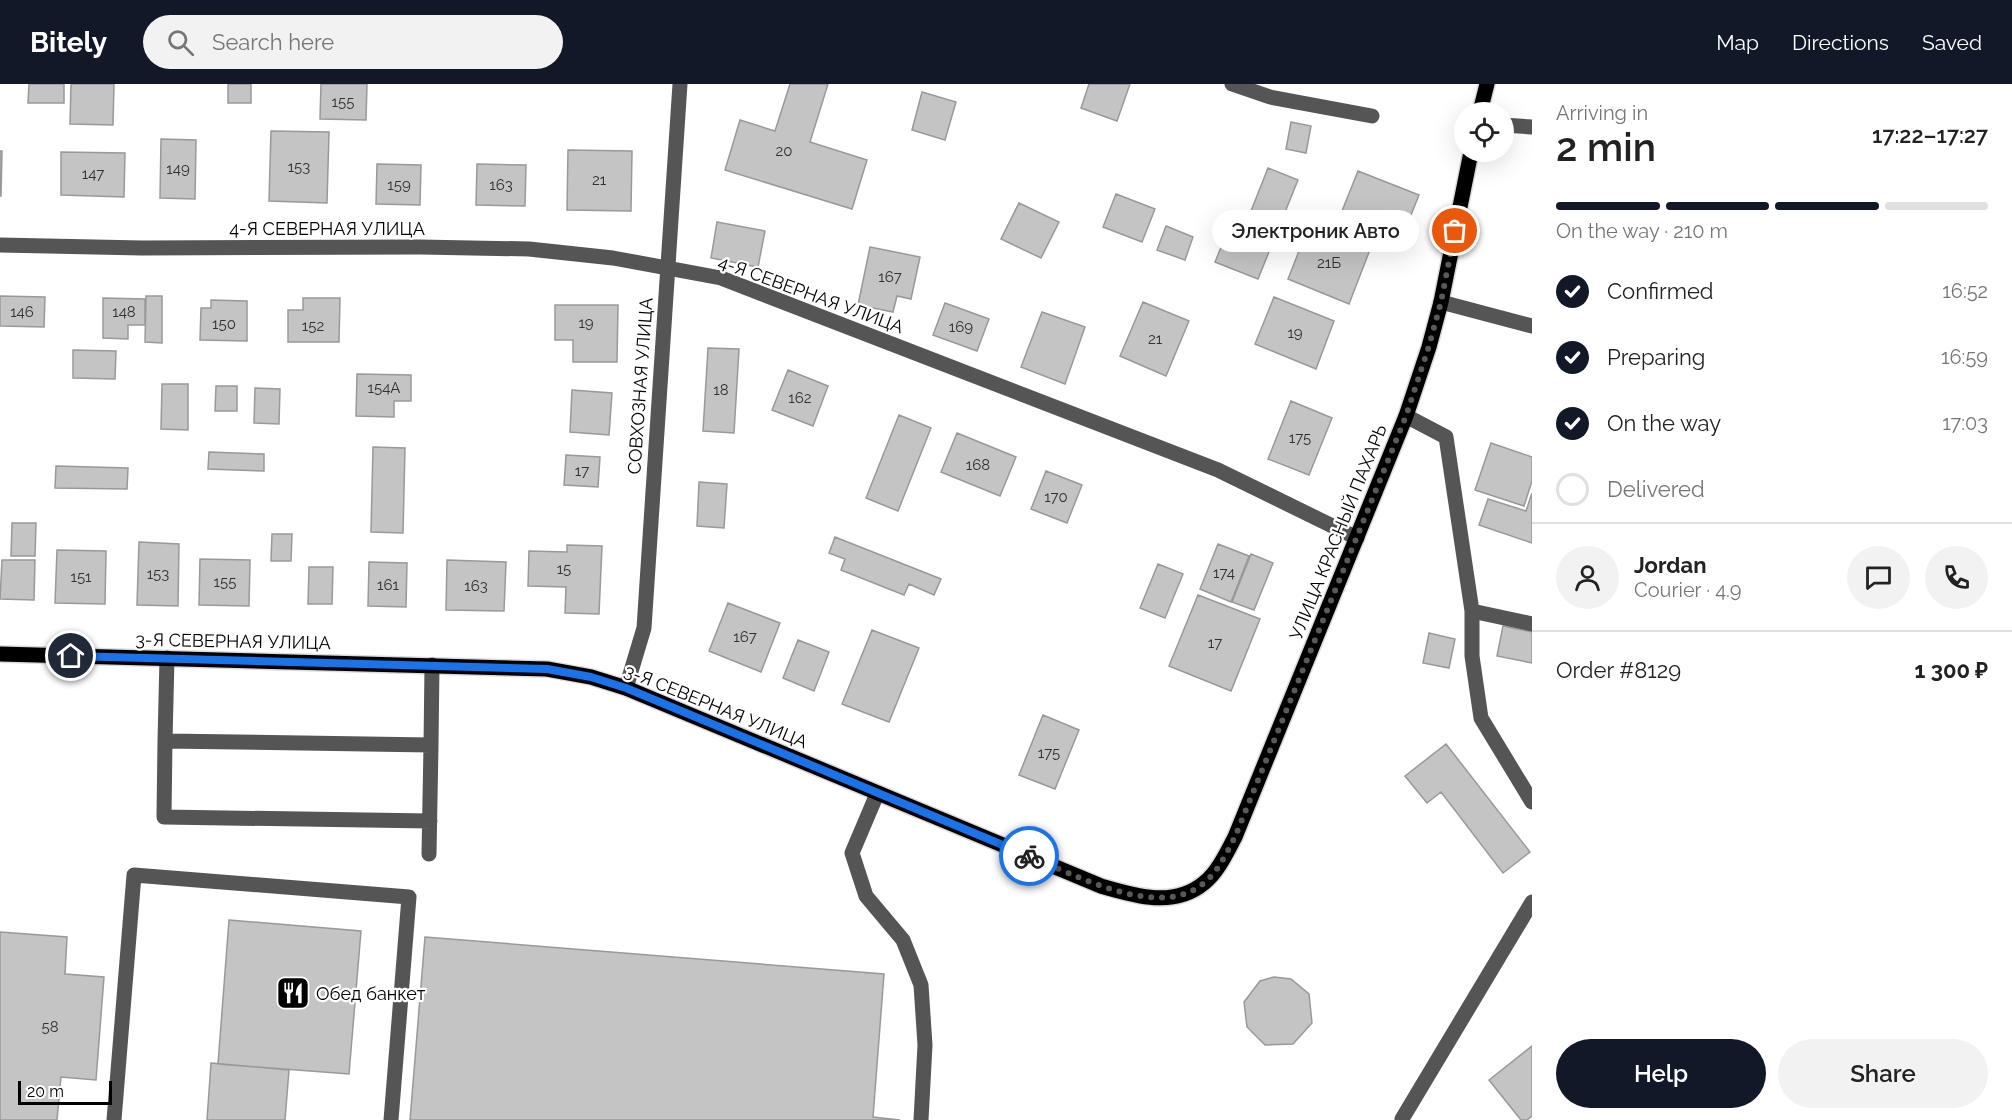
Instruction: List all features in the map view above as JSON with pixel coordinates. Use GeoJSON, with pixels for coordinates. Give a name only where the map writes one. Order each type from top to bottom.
{"type":"FeatureCollection","features":[{"type":"Feature","properties":{"kind":"main road"},"geometry":{"type":"LineString","coordinates":[[1483,102],[1488,84]]}},
{"type":"Feature","properties":{"kind":"main road","name":"УЛИЦА КРАСНЫЙ ПАХАРЬ"},"geometry":{"type":"LineString","coordinates":[[1178,897],[1204,883],[1220,864],[1235,837],[1406,416],[1441,302],[1469,162]]}},
{"type":"Feature","properties":{"kind":"main road","name":"3-Я СЕВЕРНАЯ УЛИЦА"},"geometry":{"type":"LineString","coordinates":[[0,654],[547,669],[591,677],[626,688],[1101,886],[1152,898],[1178,897]]}},
{"type":"Feature","properties":{"kind":"street","name":"СОВХОЗНАЯ УЛИЦА"},"geometry":{"type":"LineString","coordinates":[[626,688],[644,628],[680,84]]}},
{"type":"Feature","properties":{"kind":"street"},"geometry":{"type":"LineString","coordinates":[[1232,84],[1270,97],[1372,116]]}},
{"type":"Feature","properties":{"kind":"street"},"geometry":{"type":"LineString","coordinates":[[1514,125],[1532,127]]}},
{"type":"Feature","properties":{"kind":"street","name":"4-Я СЕВЕРНАЯ УЛИЦА"},"geometry":{"type":"LineString","coordinates":[[0,245],[142,248],[529,249],[613,258],[721,278],[1207,466],[1357,538]]}},
{"type":"Feature","properties":{"kind":"street"},"geometry":{"type":"LineString","coordinates":[[1441,302],[1532,326]]}},
{"type":"Feature","properties":{"kind":"street"},"geometry":{"type":"LineString","coordinates":[[1406,416],[1446,437],[1472,611],[1472,656],[1481,717],[1532,802]]}},
{"type":"Feature","properties":{"kind":"street"},"geometry":{"type":"LineString","coordinates":[[1472,611],[1532,624]]}},
{"type":"Feature","properties":{"kind":"street"},"geometry":{"type":"LineString","coordinates":[[166,658],[164,817],[430,822]]}},
{"type":"Feature","properties":{"kind":"street"},"geometry":{"type":"LineString","coordinates":[[429,854],[432,665]]}},
{"type":"Feature","properties":{"kind":"street"},"geometry":{"type":"LineString","coordinates":[[165,741],[431,745]]}},
{"type":"Feature","properties":{"kind":"street"},"geometry":{"type":"LineString","coordinates":[[877,794],[852,853],[866,896],[903,940],[921,985],[925,1045],[921,1120]]}},
{"type":"Feature","properties":{"kind":"street"},"geometry":{"type":"LineString","coordinates":[[114,1120],[134,875],[409,897],[391,1120]]}},
{"type":"Feature","properties":{"kind":"street"},"geometry":{"type":"LineString","coordinates":[[1402,1119],[1532,902]]}},
{"type":"Feature","properties":{"kind":"building"},"geometry":{"type":"Polygon","coordinates":[[[29,84],[64,84],[64,103],[28,103],[29,84]]]}},
{"type":"Feature","properties":{"kind":"building"},"geometry":{"type":"Polygon","coordinates":[[[71,84],[114,84],[113,125],[70,124],[71,84]]]}},
{"type":"Feature","properties":{"kind":"building"},"geometry":{"type":"Polygon","coordinates":[[[228,84],[251,84],[251,103],[228,103],[228,84]]]}},
{"type":"Feature","properties":{"kind":"building"},"geometry":{"type":"Polygon","coordinates":[[[321,84],[367,84],[366,120],[320,119],[321,84]]]}},
{"type":"Feature","properties":{"kind":"building"},"geometry":{"type":"Polygon","coordinates":[[[790,84],[828,84],[810,142],[867,160],[852,209],[725,170],[740,120],[775,131],[790,84]]]}},
{"type":"Feature","properties":{"kind":"building"},"geometry":{"type":"Polygon","coordinates":[[[1089,84],[1130,84],[1117,121],[1081,108],[1089,84]]]}},
{"type":"Feature","properties":{"kind":"building"},"geometry":{"type":"Polygon","coordinates":[[[922,92],[956,102],[945,140],[912,130],[922,92]]]}},
{"type":"Feature","properties":{"kind":"building"},"geometry":{"type":"Polygon","coordinates":[[[1291,122],[1311,126],[1306,153],[1286,149],[1291,122]]]}},
{"type":"Feature","properties":{"kind":"building"},"geometry":{"type":"Polygon","coordinates":[[[271,131],[329,132],[327,203],[269,201],[271,131]]]}},
{"type":"Feature","properties":{"kind":"building"},"geometry":{"type":"Polygon","coordinates":[[[161,139],[196,140],[195,199],[160,198],[161,139]]]}},
{"type":"Feature","properties":{"kind":"building"},"geometry":{"type":"Polygon","coordinates":[[[568,150],[632,151],[631,211],[567,210],[568,150]]]}},
{"type":"Feature","properties":{"kind":"building"},"geometry":{"type":"Polygon","coordinates":[[[0,151],[2,151],[1,196],[0,196],[0,151]]]}},
{"type":"Feature","properties":{"kind":"building"},"geometry":{"type":"Polygon","coordinates":[[[61,152],[125,153],[124,197],[61,195],[61,152]]]}},
{"type":"Feature","properties":{"kind":"building"},"geometry":{"type":"Polygon","coordinates":[[[377,164],[421,165],[420,205],[376,204],[377,164]]]}},
{"type":"Feature","properties":{"kind":"building"},"geometry":{"type":"Polygon","coordinates":[[[477,164],[526,165],[525,206],[476,205],[477,164]]]}},
{"type":"Feature","properties":{"kind":"building"},"geometry":{"type":"Polygon","coordinates":[[[1268,168],[1298,180],[1258,279],[1215,262],[1236,211],[1249,216],[1268,168]]]}},
{"type":"Feature","properties":{"kind":"building"},"geometry":{"type":"Polygon","coordinates":[[[1358,171],[1419,195],[1397,250],[1336,226],[1358,171]]]}},
{"type":"Feature","properties":{"kind":"building"},"geometry":{"type":"Polygon","coordinates":[[[1116,194],[1155,209],[1142,242],[1103,227],[1116,194]]]}},
{"type":"Feature","properties":{"kind":"building"},"geometry":{"type":"Polygon","coordinates":[[[1019,203],[1059,222],[1041,258],[1001,239],[1019,203]]]}},
{"type":"Feature","properties":{"kind":"building"},"geometry":{"type":"Polygon","coordinates":[[[717,222],[765,231],[758,267],[711,258],[717,222]]]}},
{"type":"Feature","properties":{"kind":"building"},"geometry":{"type":"Polygon","coordinates":[[[1310,223],[1371,247],[1349,304],[1288,279],[1310,223]]]}},
{"type":"Feature","properties":{"kind":"building"},"geometry":{"type":"Polygon","coordinates":[[[1166,226],[1193,237],[1185,260],[1157,250],[1166,226]]]}},
{"type":"Feature","properties":{"kind":"building"},"geometry":{"type":"Polygon","coordinates":[[[870,247],[920,257],[911,299],[897,296],[893,312],[858,305],[870,247]]]}},
{"type":"Feature","properties":{"kind":"building"},"geometry":{"type":"Polygon","coordinates":[[[0,296],[45,297],[44,327],[0,326],[0,296]]]}},
{"type":"Feature","properties":{"kind":"building"},"geometry":{"type":"Polygon","coordinates":[[[146,296],[162,296],[162,343],[145,342],[146,296]]]}},
{"type":"Feature","properties":{"kind":"building"},"geometry":{"type":"Polygon","coordinates":[[[1274,297],[1334,321],[1316,369],[1255,344],[1274,297]]]}},
{"type":"Feature","properties":{"kind":"building"},"geometry":{"type":"Polygon","coordinates":[[[103,298],[145,299],[145,325],[128,325],[128,339],[103,338],[103,298]]]}},
{"type":"Feature","properties":{"kind":"building"},"geometry":{"type":"Polygon","coordinates":[[[303,298],[340,298],[339,342],[288,342],[288,310],[303,310],[303,298]]]}},
{"type":"Feature","properties":{"kind":"building"},"geometry":{"type":"Polygon","coordinates":[[[211,300],[247,301],[247,341],[200,340],[201,308],[211,308],[211,300]]]}},
{"type":"Feature","properties":{"kind":"building"},"geometry":{"type":"Polygon","coordinates":[[[1143,302],[1189,321],[1166,376],[1120,356],[1143,302]]]}},
{"type":"Feature","properties":{"kind":"building"},"geometry":{"type":"Polygon","coordinates":[[[945,303],[989,319],[977,351],[933,335],[945,303]]]}},
{"type":"Feature","properties":{"kind":"building"},"geometry":{"type":"Polygon","coordinates":[[[555,305],[618,305],[617,362],[573,362],[573,340],[555,340],[555,305]]]}},
{"type":"Feature","properties":{"kind":"building"},"geometry":{"type":"Polygon","coordinates":[[[1042,312],[1085,327],[1065,384],[1021,367],[1042,312]]]}},
{"type":"Feature","properties":{"kind":"building"},"geometry":{"type":"Polygon","coordinates":[[[708,348],[739,349],[734,433],[703,431],[708,348]]]}},
{"type":"Feature","properties":{"kind":"building"},"geometry":{"type":"Polygon","coordinates":[[[73,350],[116,351],[115,379],[73,378],[73,350]]]}},
{"type":"Feature","properties":{"kind":"building"},"geometry":{"type":"Polygon","coordinates":[[[788,370],[828,386],[813,426],[772,410],[788,370]]]}},
{"type":"Feature","properties":{"kind":"building"},"geometry":{"type":"Polygon","coordinates":[[[357,374],[411,375],[411,401],[394,401],[394,417],[356,416],[357,374]]]}},
{"type":"Feature","properties":{"kind":"building"},"geometry":{"type":"Polygon","coordinates":[[[162,384],[188,384],[188,430],[161,429],[162,384]]]}},
{"type":"Feature","properties":{"kind":"building"},"geometry":{"type":"Polygon","coordinates":[[[216,386],[237,386],[237,411],[215,411],[216,386]]]}},
{"type":"Feature","properties":{"kind":"building"},"geometry":{"type":"Polygon","coordinates":[[[255,388],[280,389],[279,424],[254,423],[255,388]]]}},
{"type":"Feature","properties":{"kind":"building"},"geometry":{"type":"Polygon","coordinates":[[[572,390],[612,393],[609,435],[570,432],[572,390]]]}},
{"type":"Feature","properties":{"kind":"building"},"geometry":{"type":"Polygon","coordinates":[[[1291,401],[1332,418],[1309,475],[1268,459],[1291,401]]]}},
{"type":"Feature","properties":{"kind":"building"},"geometry":{"type":"Polygon","coordinates":[[[899,415],[931,428],[898,511],[866,498],[899,415]]]}},
{"type":"Feature","properties":{"kind":"building"},"geometry":{"type":"Polygon","coordinates":[[[957,433],[1016,457],[1000,496],[941,472],[957,433]]]}},
{"type":"Feature","properties":{"kind":"building"},"geometry":{"type":"Polygon","coordinates":[[[1491,443],[1532,457],[1532,481],[1524,506],[1475,490],[1491,443]]]}},
{"type":"Feature","properties":{"kind":"building"},"geometry":{"type":"Polygon","coordinates":[[[373,447],[405,448],[403,533],[371,532],[373,447]]]}},
{"type":"Feature","properties":{"kind":"building"},"geometry":{"type":"Polygon","coordinates":[[[209,452],[264,454],[264,471],[208,469],[209,452]]]}},
{"type":"Feature","properties":{"kind":"building"},"geometry":{"type":"Polygon","coordinates":[[[566,455],[600,457],[598,487],[564,485],[566,455]]]}},
{"type":"Feature","properties":{"kind":"building"},"geometry":{"type":"Polygon","coordinates":[[[56,466],[128,468],[127,489],[55,488],[56,466]]]}},
{"type":"Feature","properties":{"kind":"building"},"geometry":{"type":"Polygon","coordinates":[[[1046,471],[1082,485],[1067,523],[1031,509],[1046,471]]]}},
{"type":"Feature","properties":{"kind":"building"},"geometry":{"type":"Polygon","coordinates":[[[699,482],[727,484],[724,528],[697,526],[699,482]]]}},
{"type":"Feature","properties":{"kind":"building"},"geometry":{"type":"Polygon","coordinates":[[[1532,493],[1532,543],[1479,525],[1488,499],[1526,511],[1532,493]]]}},
{"type":"Feature","properties":{"kind":"building"},"geometry":{"type":"Polygon","coordinates":[[[12,523],[36,523],[35,556],[11,556],[12,523]]]}},
{"type":"Feature","properties":{"kind":"building"},"geometry":{"type":"Polygon","coordinates":[[[272,534],[292,534],[291,561],[271,561],[272,534]]]}},
{"type":"Feature","properties":{"kind":"building"},"geometry":{"type":"Polygon","coordinates":[[[835,537],[941,579],[934,595],[909,584],[904,595],[841,570],[845,559],[829,553],[835,537]]]}},
{"type":"Feature","properties":{"kind":"building"},"geometry":{"type":"Polygon","coordinates":[[[139,542],[179,544],[178,606],[137,605],[139,542]]]}},
{"type":"Feature","properties":{"kind":"building"},"geometry":{"type":"Polygon","coordinates":[[[1218,544],[1249,556],[1231,602],[1200,589],[1218,544]]]}},
{"type":"Feature","properties":{"kind":"building"},"geometry":{"type":"Polygon","coordinates":[[[567,545],[602,546],[599,614],[565,613],[566,587],[528,586],[529,551],[567,552],[567,545]]]}},
{"type":"Feature","properties":{"kind":"building"},"geometry":{"type":"Polygon","coordinates":[[[57,550],[106,551],[105,604],[55,603],[57,550]]]}},
{"type":"Feature","properties":{"kind":"building"},"geometry":{"type":"Polygon","coordinates":[[[1251,554],[1273,563],[1254,610],[1232,602],[1251,554]]]}},
{"type":"Feature","properties":{"kind":"building"},"geometry":{"type":"Polygon","coordinates":[[[200,559],[250,560],[249,606],[199,605],[200,559]]]}},
{"type":"Feature","properties":{"kind":"building"},"geometry":{"type":"Polygon","coordinates":[[[2,560],[35,560],[34,600],[0,599],[2,560]]]}},
{"type":"Feature","properties":{"kind":"building"},"geometry":{"type":"Polygon","coordinates":[[[447,560],[506,562],[504,611],[446,610],[447,560]]]}},
{"type":"Feature","properties":{"kind":"building"},"geometry":{"type":"Polygon","coordinates":[[[369,562],[407,563],[406,607],[368,606],[369,562]]]}},
{"type":"Feature","properties":{"kind":"building"},"geometry":{"type":"Polygon","coordinates":[[[1158,564],[1183,574],[1165,618],[1140,608],[1158,564]]]}},
{"type":"Feature","properties":{"kind":"building"},"geometry":{"type":"Polygon","coordinates":[[[309,567],[333,567],[332,604],[308,604],[309,567]]]}},
{"type":"Feature","properties":{"kind":"building"},"geometry":{"type":"Polygon","coordinates":[[[1198,595],[1260,619],[1231,691],[1169,666],[1198,595]]]}},
{"type":"Feature","properties":{"kind":"building"},"geometry":{"type":"Polygon","coordinates":[[[728,603],[780,623],[761,672],[709,651],[728,603]]]}},
{"type":"Feature","properties":{"kind":"building"},"geometry":{"type":"Polygon","coordinates":[[[1503,626],[1532,632],[1532,663],[1497,656],[1503,626]]]}},
{"type":"Feature","properties":{"kind":"building"},"geometry":{"type":"Polygon","coordinates":[[[872,630],[919,648],[889,722],[842,704],[872,630]]]}},
{"type":"Feature","properties":{"kind":"building"},"geometry":{"type":"Polygon","coordinates":[[[1429,633],[1455,639],[1449,668],[1423,663],[1429,633]]]}},
{"type":"Feature","properties":{"kind":"building"},"geometry":{"type":"Polygon","coordinates":[[[798,640],[829,652],[814,691],[783,678],[798,640]]]}},
{"type":"Feature","properties":{"kind":"building"},"geometry":{"type":"Polygon","coordinates":[[[1043,715],[1079,730],[1055,789],[1019,775],[1043,715]]]}},
{"type":"Feature","properties":{"kind":"building"},"geometry":{"type":"Polygon","coordinates":[[[1446,744],[1530,852],[1503,873],[1441,792],[1427,803],[1405,776],[1446,744]]]}},
{"type":"Feature","properties":{"kind":"building"},"geometry":{"type":"Polygon","coordinates":[[[229,920],[361,931],[349,1074],[218,1064],[229,920]]]}},
{"type":"Feature","properties":{"kind":"building"},"geometry":{"type":"Polygon","coordinates":[[[0,932],[67,937],[65,974],[104,977],[96,1080],[61,1077],[57,1120],[0,1120],[0,932]]]}},
{"type":"Feature","properties":{"kind":"building"},"geometry":{"type":"Polygon","coordinates":[[[425,937],[884,974],[873,1117],[900,1120],[410,1120],[425,937]]]}},
{"type":"Feature","properties":{"kind":"building"},"geometry":{"type":"Polygon","coordinates":[[[1274,977],[1291,979],[1309,994],[1312,1023],[1293,1044],[1265,1045],[1247,1027],[1244,1002],[1260,981],[1274,977]]]}},
{"type":"Feature","properties":{"kind":"building"},"geometry":{"type":"Polygon","coordinates":[[[1532,1046],[1532,1116],[1527,1120],[1521,1120],[1489,1080],[1532,1046]]]}},
{"type":"Feature","properties":{"kind":"building"},"geometry":{"type":"Polygon","coordinates":[[[211,1063],[289,1070],[285,1120],[207,1120],[211,1063]]]}},
{"type":"Feature","properties":{"kind":"way so far"},"geometry":{"type":"LineString","coordinates":[[1029,856],[1101,886],[1152,898],[1178,897],[1204,883],[1220,864],[1235,837],[1406,416],[1441,302],[1455,231]]}},
{"type":"Feature","properties":{"kind":"place","name":"Электроник Авто"},"geometry":{"type":"Point","coordinates":[1455,231]}},
{"type":"Feature","properties":{"kind":"place","name":"Обед банкет"},"geometry":{"type":"Point","coordinates":[293,993]}},
{"type":"Feature","properties":{"kind":"route"},"geometry":{"type":"LineString","coordinates":[[71,656],[547,669],[591,677],[626,688],[1029,856]]}}]}
